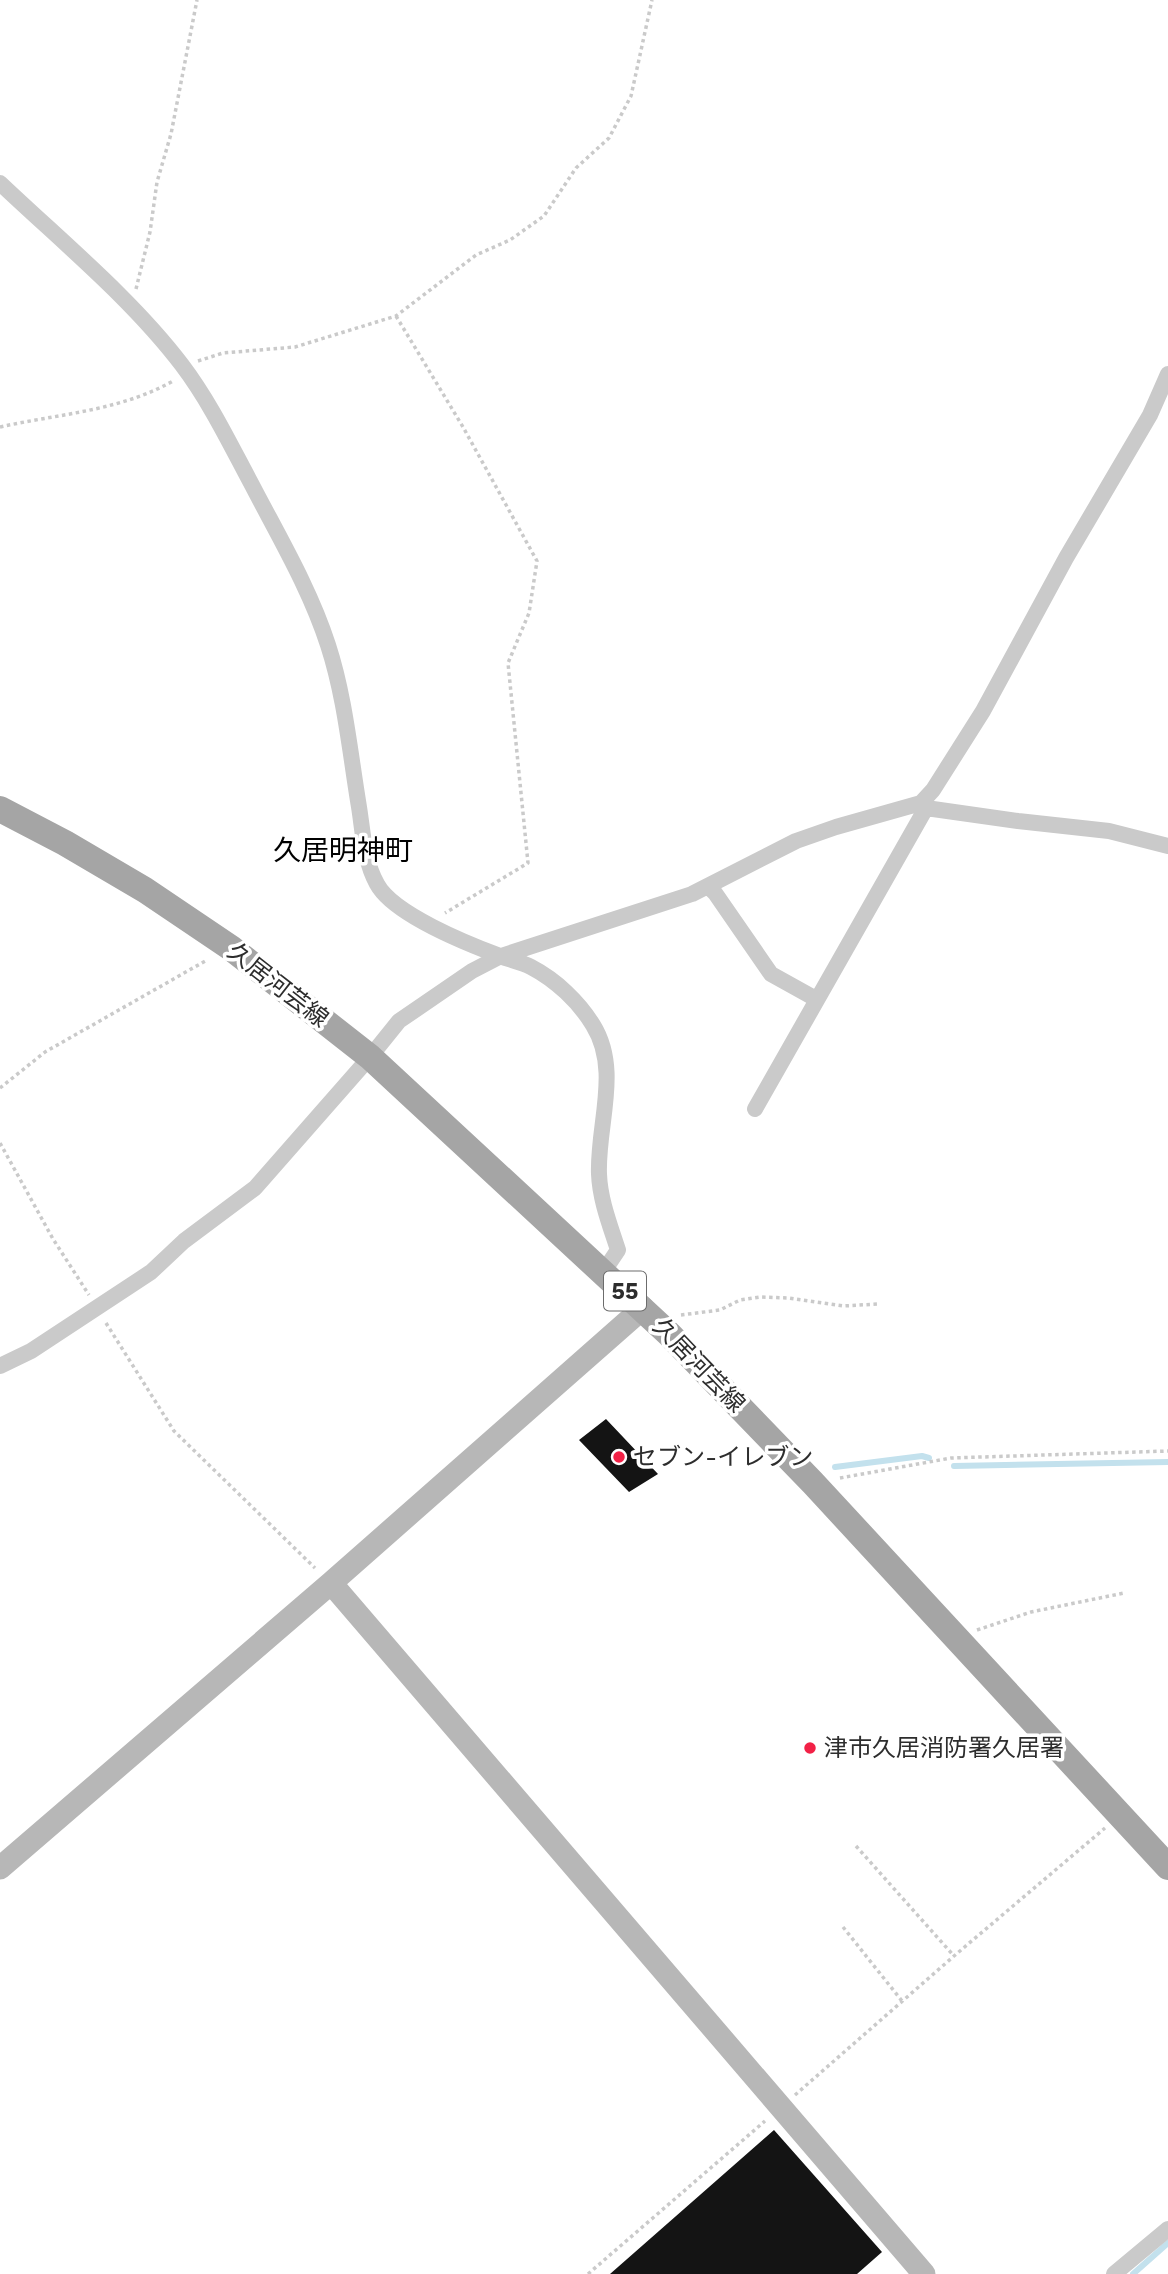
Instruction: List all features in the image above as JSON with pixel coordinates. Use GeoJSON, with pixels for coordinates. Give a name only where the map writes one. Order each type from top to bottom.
{"type":"FeatureCollection","features":[{"type":"Feature","properties":{"kind":"main road","name":"久居河芸線"},"geometry":{"type":"LineString","coordinates":[[0,809],[145,890],[231,948],[370,1057],[651,1316],[813,1483],[1168,1867]]}},
{"type":"Feature","properties":{"kind":"street"},"geometry":{"type":"LineString","coordinates":[[0,183],[132,308],[185,369],[216,418],[306,591],[328,645],[343,702],[364,840],[373,877],[384,895],[395,905],[428,923],[529,966],[564,990],[593,1024],[604,1052],[606,1100],[598,1156],[599,1178],[602,1199],[618,1250],[604,1271]]}},
{"type":"Feature","properties":{"kind":"street"},"geometry":{"type":"LineString","coordinates":[[755,1109],[924,805],[977,720],[1066,558],[1150,415],[1168,374]]}},
{"type":"Feature","properties":{"kind":"street"},"geometry":{"type":"LineString","coordinates":[[0,1366],[31,1351],[151,1272],[184,1241],[255,1188],[399,1021],[472,971],[501,956],[692,894],[796,841],[835,827],[924,805],[1018,821],[1109,831],[1168,846]]}},
{"type":"Feature","properties":{"kind":"street"},"geometry":{"type":"LineString","coordinates":[[708,886],[771,974],[817,999]]}},
{"type":"Feature","properties":{"kind":"street"},"geometry":{"type":"LineString","coordinates":[[0,1868],[331,1583],[651,1316]]}},
{"type":"Feature","properties":{"kind":"street"},"geometry":{"type":"LineString","coordinates":[[331,1583],[924,2274]]}},
{"type":"Feature","properties":{"kind":"street"},"geometry":{"type":"LineString","coordinates":[[1114,2274],[1168,2229]]}},
{"type":"Feature","properties":{"kind":"path"},"geometry":{"type":"LineString","coordinates":[[132,308],[150,232],[158,182],[171,134],[197,0]]}},
{"type":"Feature","properties":{"kind":"path"},"geometry":{"type":"LineString","coordinates":[[0,427],[126,403],[153,392],[185,369],[223,353],[296,347],[396,316],[476,255],[510,240],[544,216],[576,168],[609,138],[631,96],[652,0]]}},
{"type":"Feature","properties":{"kind":"path"},"geometry":{"type":"LineString","coordinates":[[396,316],[463,426],[537,561],[529,613],[508,663],[528,863],[428,923]]}},
{"type":"Feature","properties":{"kind":"path"},"geometry":{"type":"LineString","coordinates":[[0,1088],[44,1052],[179,974],[231,948]]}},
{"type":"Feature","properties":{"kind":"path"},"geometry":{"type":"LineString","coordinates":[[0,1143],[53,1239],[174,1431],[331,1583]]}},
{"type":"Feature","properties":{"kind":"path"},"geometry":{"type":"LineString","coordinates":[[651,1316],[720,1310],[740,1300],[760,1297],[789,1298],[843,1306],[878,1304]]}},
{"type":"Feature","properties":{"kind":"path"},"geometry":{"type":"LineString","coordinates":[[813,1483],[951,1458],[1168,1451]]}},
{"type":"Feature","properties":{"kind":"path"},"geometry":{"type":"LineString","coordinates":[[956,1637],[1031,1612],[1124,1592]]}},
{"type":"Feature","properties":{"kind":"path"},"geometry":{"type":"LineString","coordinates":[[588,2274],[1119,1815]]}},
{"type":"Feature","properties":{"kind":"path"},"geometry":{"type":"LineString","coordinates":[[856,1846],[954,1956]]}},
{"type":"Feature","properties":{"kind":"path"},"geometry":{"type":"LineString","coordinates":[[843,1927],[902,2001]]}},
{"type":"Feature","properties":{"kind":"building","name":"セブン-イレブン"},"geometry":{"type":"Polygon","coordinates":[[[606,1419],[658,1474],[629,1492],[579,1440],[606,1419]]]}},
{"type":"Feature","properties":{"kind":"building"},"geometry":{"type":"Polygon","coordinates":[[[774,2130],[882,2252],[857,2274],[610,2274],[774,2130]]]}},
{"type":"Feature","properties":{"kind":"waterway"},"geometry":{"type":"LineString","coordinates":[[835,1467],[922,1456],[929,1458]]}},
{"type":"Feature","properties":{"kind":"waterway"},"geometry":{"type":"LineString","coordinates":[[954,1466],[1168,1462]]}},
{"type":"Feature","properties":{"kind":"waterway"},"geometry":{"type":"LineString","coordinates":[[1133,2274],[1168,2243]]}},
{"type":"Feature","properties":{"kind":"place","name":"セブン-イレブン"},"geometry":{"type":"Point","coordinates":[619,1457]}},
{"type":"Feature","properties":{"kind":"place","name":"津市久居消防署久居署"},"geometry":{"type":"Point","coordinates":[810,1748]}},
{"type":"Feature","properties":{"kind":"district","name":"久居明神町"},"geometry":{"type":"Point","coordinates":[343,850]}}]}
